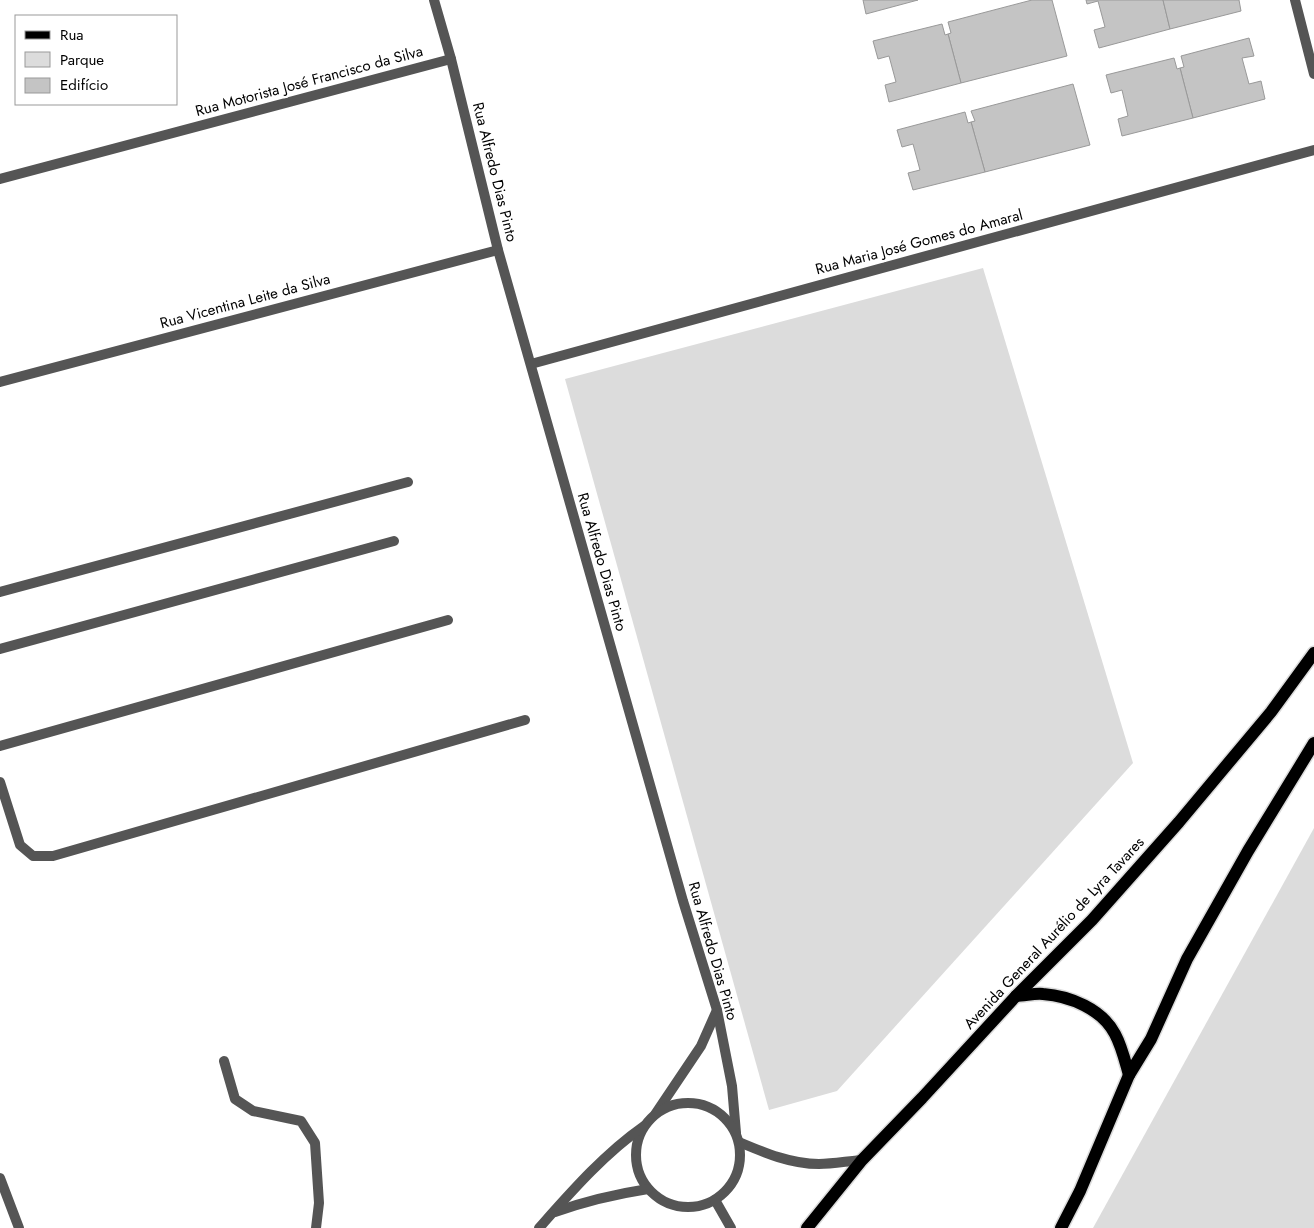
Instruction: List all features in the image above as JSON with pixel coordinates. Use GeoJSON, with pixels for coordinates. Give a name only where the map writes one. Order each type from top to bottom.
{"type":"FeatureCollection","features":[{"type":"Feature","properties":{"kind":"main road","name":"Avenida General Aurélio de Lyra Tavares"},"geometry":{"type":"LineString","coordinates":[[807,1228],[862,1160],[1016,996],[1092,920],[1180,822],[1271,712],[1314,652]]}},
{"type":"Feature","properties":{"kind":"main road"},"geometry":{"type":"LineString","coordinates":[[1061,1228],[1080,1191],[1129,1075],[1151,1039],[1187,959],[1248,851],[1314,743]]}},
{"type":"Feature","properties":{"kind":"main road"},"geometry":{"type":"LineString","coordinates":[[1016,996],[1042,994],[1069,998],[1095,1011],[1114,1032],[1123,1052],[1129,1075]]}},
{"type":"Feature","properties":{"kind":"street","name":"Rua Alfredo Dias Pinto"},"geometry":{"type":"LineString","coordinates":[[434,0],[451,59],[498,250],[683,901],[717,1010],[732,1086],[738,1137]]}},
{"type":"Feature","properties":{"kind":"street"},"geometry":{"type":"LineString","coordinates":[[1294,0],[1314,74]]}},
{"type":"Feature","properties":{"kind":"street","name":"Rua Motorista José Francisco da Silva"},"geometry":{"type":"LineString","coordinates":[[0,179],[451,59]]}},
{"type":"Feature","properties":{"kind":"street","name":"Rua Maria José Gomes do Amaral"},"geometry":{"type":"LineString","coordinates":[[531,364],[1314,150]]}},
{"type":"Feature","properties":{"kind":"street","name":"Rua Vicentina Leite da Silva"},"geometry":{"type":"LineString","coordinates":[[0,382],[498,250]]}},
{"type":"Feature","properties":{"kind":"street"},"geometry":{"type":"LineString","coordinates":[[0,592],[408,482]]}},
{"type":"Feature","properties":{"kind":"street"},"geometry":{"type":"LineString","coordinates":[[0,649],[394,541]]}},
{"type":"Feature","properties":{"kind":"street"},"geometry":{"type":"LineString","coordinates":[[0,746],[448,620]]}},
{"type":"Feature","properties":{"kind":"street"},"geometry":{"type":"LineString","coordinates":[[0,782],[20,845],[33,856],[53,856],[525,720]]}},
{"type":"Feature","properties":{"kind":"street"},"geometry":{"type":"LineString","coordinates":[[539,1228],[606,1156],[623,1140],[644,1126],[656,1113],[701,1046],[717,1010]]}},
{"type":"Feature","properties":{"kind":"street"},"geometry":{"type":"LineString","coordinates":[[224,1062],[235,1099],[253,1111],[301,1121],[315,1143],[319,1203],[316,1228]]}},
{"type":"Feature","properties":{"kind":"street"},"geometry":{"type":"LineString","coordinates":[[656,1113],[678,1103],[701,1104],[722,1114],[738,1137],[767,1154],[792,1161],[818,1164],[862,1160]]}},
{"type":"Feature","properties":{"kind":"street"},"geometry":{"type":"LineString","coordinates":[[644,1126],[636,1149],[638,1170],[648,1189],[668,1203],[692,1207],[715,1200],[728,1189],[737,1175],[741,1159],[738,1137]]}},
{"type":"Feature","properties":{"kind":"street"},"geometry":{"type":"LineString","coordinates":[[0,1178],[19,1228]]}},
{"type":"Feature","properties":{"kind":"street"},"geometry":{"type":"LineString","coordinates":[[552,1213],[621,1193],[648,1189]]}},
{"type":"Feature","properties":{"kind":"street"},"geometry":{"type":"LineString","coordinates":[[715,1200],[731,1228]]}},
{"type":"Feature","properties":{"kind":"green space"},"geometry":{"type":"Polygon","coordinates":[[[983,268],[1133,763],[837,1091],[769,1110],[565,379],[983,268]]]}},
{"type":"Feature","properties":{"kind":"green space"},"geometry":{"type":"Polygon","coordinates":[[[1314,828],[1314,1228],[1093,1228],[1314,828]]]}},
{"type":"Feature","properties":{"kind":"building"},"geometry":{"type":"Polygon","coordinates":[[[863,0],[918,0],[866,14],[863,0]]]}},
{"type":"Feature","properties":{"kind":"building"},"geometry":{"type":"Polygon","coordinates":[[[1032,0],[1052,0],[1067,56],[961,83],[948,34],[951,33],[948,22],[1032,0]]]}},
{"type":"Feature","properties":{"kind":"building"},"geometry":{"type":"Polygon","coordinates":[[[1086,0],[1163,0],[1170,29],[1099,48],[1094,30],[1105,27],[1098,1],[1087,4],[1086,0]]]}},
{"type":"Feature","properties":{"kind":"building"},"geometry":{"type":"Polygon","coordinates":[[[1163,0],[1239,0],[1241,11],[1170,29],[1163,0]]]}},
{"type":"Feature","properties":{"kind":"building"},"geometry":{"type":"Polygon","coordinates":[[[942,24],[945,35],[948,34],[961,83],[889,102],[885,85],[896,82],[889,56],[878,59],[873,41],[942,24]]]}},
{"type":"Feature","properties":{"kind":"building"},"geometry":{"type":"Polygon","coordinates":[[[1249,38],[1254,56],[1242,58],[1249,84],[1261,81],[1265,99],[1193,118],[1180,68],[1184,67],[1181,56],[1249,38]]]}},
{"type":"Feature","properties":{"kind":"building"},"geometry":{"type":"Polygon","coordinates":[[[1174,58],[1177,69],[1180,68],[1193,118],[1122,136],[1118,119],[1128,116],[1122,90],[1111,93],[1106,75],[1174,58]]]}},
{"type":"Feature","properties":{"kind":"building"},"geometry":{"type":"Polygon","coordinates":[[[1073,84],[1090,145],[985,172],[971,122],[975,121],[971,111],[1073,84]]]}},
{"type":"Feature","properties":{"kind":"building"},"geometry":{"type":"Polygon","coordinates":[[[965,112],[968,123],[971,122],[985,172],[913,190],[908,173],[920,170],[913,144],[902,147],[897,130],[965,112]]]}}]}
